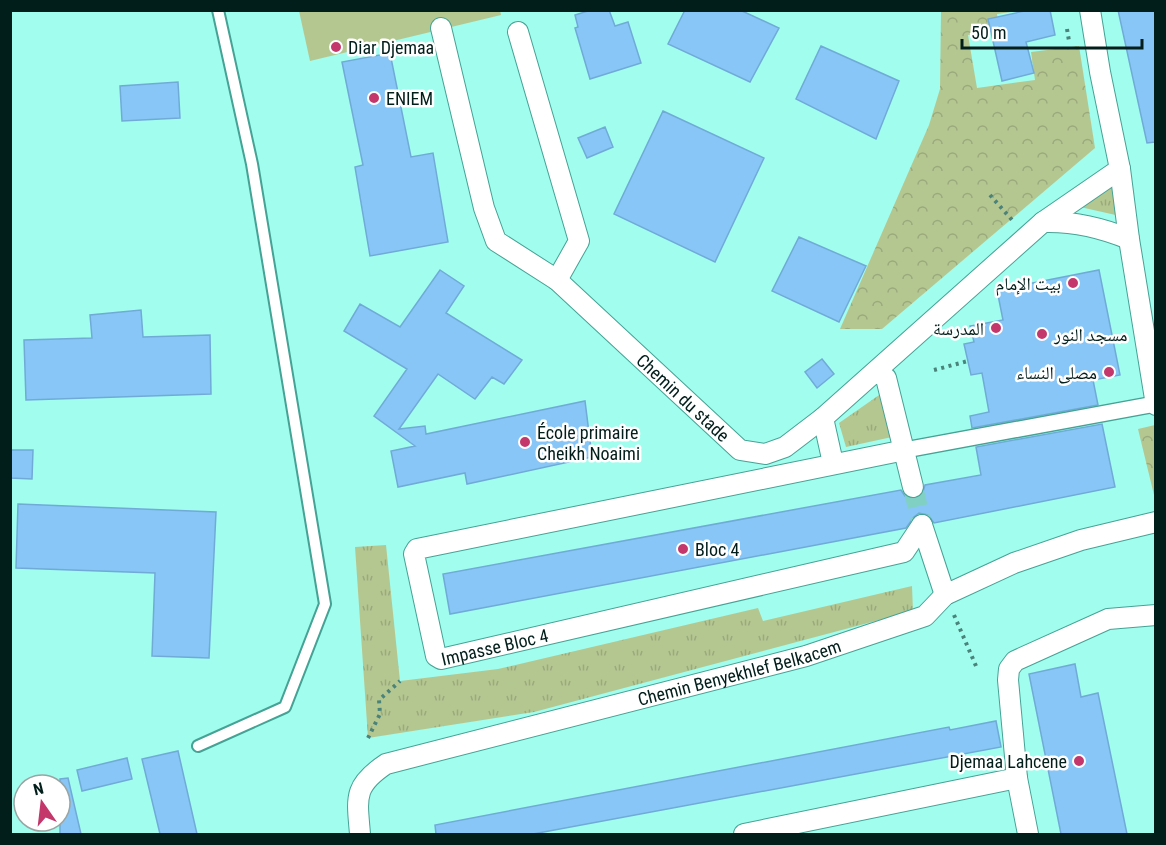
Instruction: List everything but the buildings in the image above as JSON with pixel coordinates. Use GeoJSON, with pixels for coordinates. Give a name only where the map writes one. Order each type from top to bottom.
{"type":"FeatureCollection","features":[{"type":"Feature","properties":{"kind":"street"},"geometry":{"type":"LineString","coordinates":[[823,418],[833,463],[1155,399],[1120,169],[1090,10]]}},
{"type":"Feature","properties":{"kind":"street","name":"Chemin du stade"},"geometry":{"type":"LineString","coordinates":[[441,28],[484,208],[496,241],[557,280],[740,450],[765,454],[785,447],[876,372],[1043,222],[1120,169]]}},
{"type":"Feature","properties":{"kind":"street"},"geometry":{"type":"LineString","coordinates":[[519,32],[579,241],[557,280]]}},
{"type":"Feature","properties":{"kind":"street"},"geometry":{"type":"LineString","coordinates":[[1043,222],[1087,225],[1129,239]]}},
{"type":"Feature","properties":{"kind":"street"},"geometry":{"type":"LineString","coordinates":[[876,372],[886,378],[913,488]]}},
{"type":"Feature","properties":{"kind":"street","name":"Impasse Bloc 4"},"geometry":{"type":"LineString","coordinates":[[833,463],[417,549],[414,554],[436,656],[441,659],[452,657],[904,552],[922,525],[945,595]]}},
{"type":"Feature","properties":{"kind":"street","name":"Chemin Benyekhlef Belkacem"},"geometry":{"type":"LineString","coordinates":[[360,834],[358,806],[360,788],[372,774],[386,764],[806,656],[925,616],[945,595],[1026,559],[1081,540],[1155,522]]}},
{"type":"Feature","properties":{"kind":"street"},"geometry":{"type":"LineString","coordinates":[[1028,834],[1017,777],[1008,680],[1009,669],[1015,661],[1108,619],[1155,615]]}},
{"type":"Feature","properties":{"kind":"street"},"geometry":{"type":"LineString","coordinates":[[744,834],[1017,777]]}},
{"type":"Feature","properties":{"kind":"lane"},"geometry":{"type":"LineString","coordinates":[[198,746],[285,707],[325,604],[252,164],[218,10]]}},
{"type":"Feature","properties":{"kind":"path"},"geometry":{"type":"LineString","coordinates":[[1067,29],[1069,41]]}},
{"type":"Feature","properties":{"kind":"path"},"geometry":{"type":"LineString","coordinates":[[990,195],[1018,226]]}},
{"type":"Feature","properties":{"kind":"path"},"geometry":{"type":"LineString","coordinates":[[934,370],[968,362]]}},
{"type":"Feature","properties":{"kind":"path"},"geometry":{"type":"LineString","coordinates":[[945,595],[976,666]]}},
{"type":"Feature","properties":{"kind":"path"},"geometry":{"type":"LineString","coordinates":[[368,738],[380,714],[379,700],[400,681]]}},
{"type":"Feature","properties":{"kind":"green space","name":"Diar Djemaa"},"geometry":{"type":"Polygon","coordinates":[[[500,10],[501,15],[310,61],[299,11],[500,10]]]}},
{"type":"Feature","properties":{"kind":"green space"},"geometry":{"type":"Polygon","coordinates":[[[941,11],[1018,11],[997,14],[999,30],[968,35],[977,88],[1035,80],[1031,52],[1079,46],[1095,148],[882,329],[840,329],[929,125],[940,89],[941,11]]]}},
{"type":"Feature","properties":{"kind":"green space"},"geometry":{"type":"Polygon","coordinates":[[[1115,180],[1120,216],[1080,207],[1115,180]]]}},
{"type":"Feature","properties":{"kind":"green space"},"geometry":{"type":"Polygon","coordinates":[[[882,393],[892,437],[846,447],[839,423],[882,393]]]}},
{"type":"Feature","properties":{"kind":"green space"},"geometry":{"type":"Polygon","coordinates":[[[1155,425],[1156,495],[1154,495],[1138,429],[1155,425]]]}},
{"type":"Feature","properties":{"kind":"green space"},"geometry":{"type":"Polygon","coordinates":[[[386,545],[400,681],[498,669],[758,608],[763,621],[912,586],[913,611],[534,712],[368,738],[355,547],[386,545]]]}},
{"type":"Feature","properties":{"kind":"tunnel"},"geometry":{"type":"LineString","coordinates":[[913,487],[922,525]]}},
{"type":"Feature","properties":{"kind":"place","name":"Diar Djemaa"},"geometry":{"type":"Point","coordinates":[336,47]}},
{"type":"Feature","properties":{"kind":"place","name":"ENIEM"},"geometry":{"type":"Point","coordinates":[374,98]}},
{"type":"Feature","properties":{"kind":"place","name":"بيت الإمام"},"geometry":{"type":"Point","coordinates":[1073,283]}},
{"type":"Feature","properties":{"kind":"place","name":"المدرسة"},"geometry":{"type":"Point","coordinates":[996,328]}},
{"type":"Feature","properties":{"kind":"place","name":"مسجد النور"},"geometry":{"type":"Point","coordinates":[1042,334]}},
{"type":"Feature","properties":{"kind":"place","name":"مصلى النساء"},"geometry":{"type":"Point","coordinates":[1109,372]}},
{"type":"Feature","properties":{"kind":"place","name":"École primaire Cheikh Noaimi"},"geometry":{"type":"Point","coordinates":[525,442]}},
{"type":"Feature","properties":{"kind":"place","name":"Bloc 4"},"geometry":{"type":"Point","coordinates":[683,549]}},
{"type":"Feature","properties":{"kind":"place","name":"Djemaa Lahcene"},"geometry":{"type":"Point","coordinates":[1079,761]}}]}
